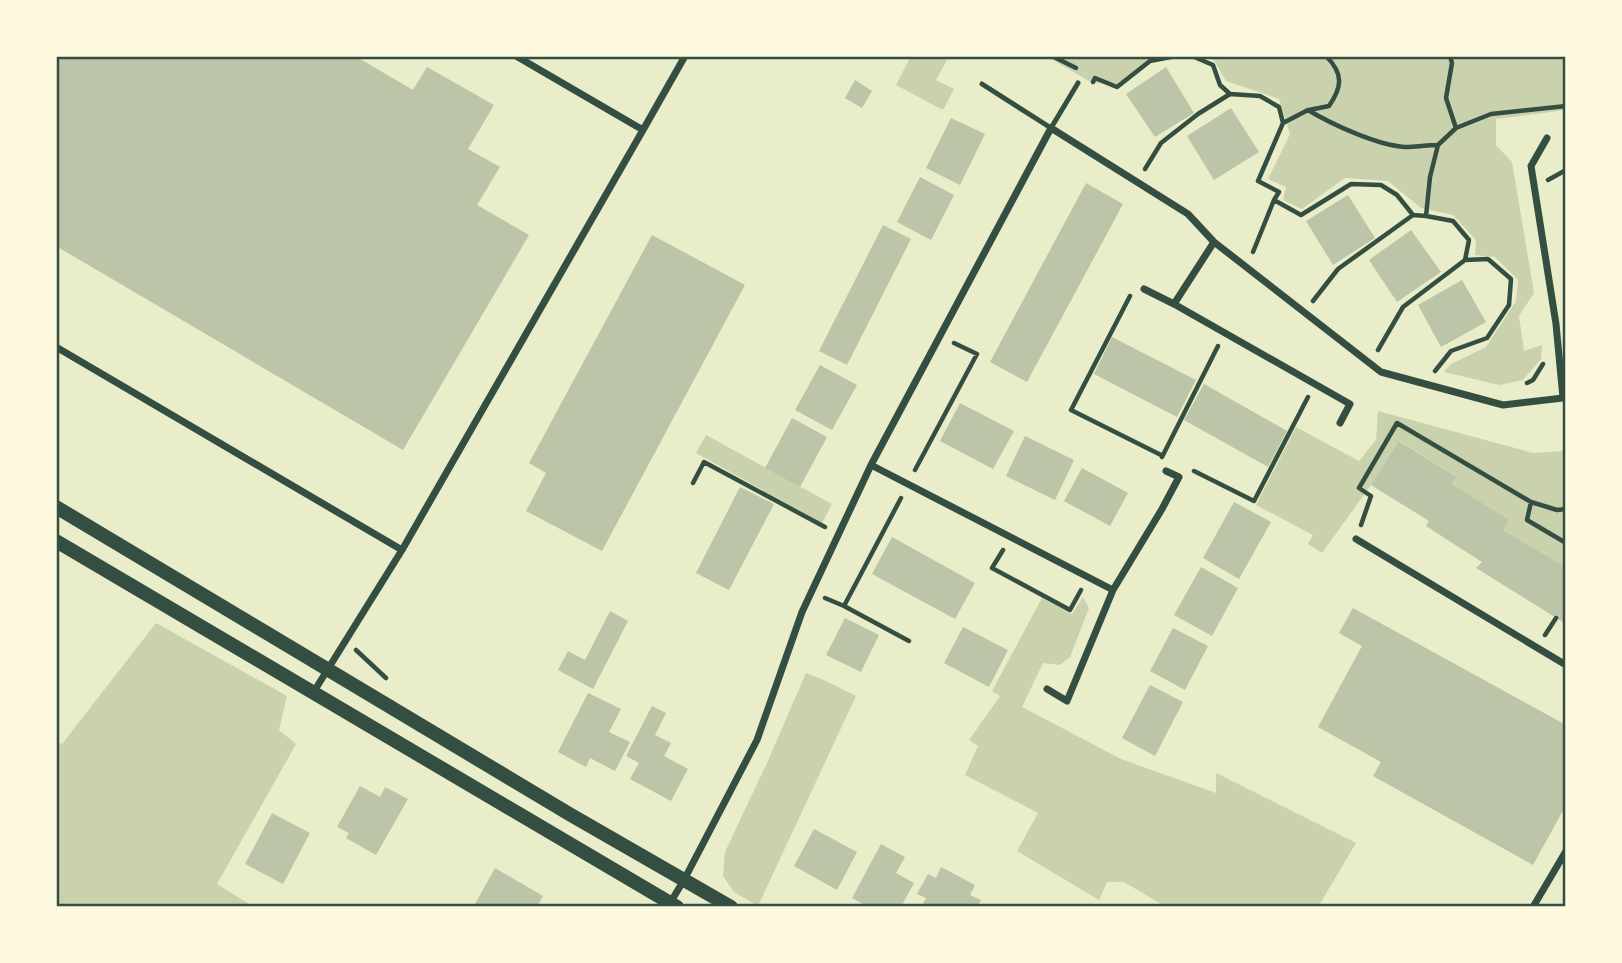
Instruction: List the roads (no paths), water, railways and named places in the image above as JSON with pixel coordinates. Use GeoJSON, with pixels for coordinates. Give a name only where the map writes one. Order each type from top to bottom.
{"type":"FeatureCollection","features":[{"type":"Feature","properties":{"kind":"main road"},"geometry":{"type":"LineString","coordinates":[[56,507],[571,815],[731,907]]}},
{"type":"Feature","properties":{"kind":"main road"},"geometry":{"type":"LineString","coordinates":[[56,541],[673,905]]}},
{"type":"Feature","properties":{"kind":"street"},"geometry":{"type":"LineString","coordinates":[[516,56],[643,130]]}},
{"type":"Feature","properties":{"kind":"street"},"geometry":{"type":"LineString","coordinates":[[313,693],[402,550],[685,56]]}},
{"type":"Feature","properties":{"kind":"street"},"geometry":{"type":"LineString","coordinates":[[673,905],[757,740],[802,612],[871,465],[1051,128],[1188,214],[1214,242],[1381,372],[1503,405],[1565,399],[1531,166],[1547,138]]}},
{"type":"Feature","properties":{"kind":"street"},"geometry":{"type":"LineString","coordinates":[[1174,304],[1214,242]]}},
{"type":"Feature","properties":{"kind":"street"},"geometry":{"type":"LineString","coordinates":[[1144,289],[1350,404],[1340,423]]}},
{"type":"Feature","properties":{"kind":"street"},"geometry":{"type":"LineString","coordinates":[[56,347],[402,550]]}},
{"type":"Feature","properties":{"kind":"street"},"geometry":{"type":"LineString","coordinates":[[871,465],[1113,590]]}},
{"type":"Feature","properties":{"kind":"street"},"geometry":{"type":"LineString","coordinates":[[1047,689],[1067,701],[1113,590],[1179,477],[1166,471]]}},
{"type":"Feature","properties":{"kind":"street"},"geometry":{"type":"LineString","coordinates":[[1356,539],[1566,665]]}},
{"type":"Feature","properties":{"kind":"street"},"geometry":{"type":"LineString","coordinates":[[1533,907],[1566,852]]}},
{"type":"Feature","properties":{"kind":"lane"},"geometry":{"type":"LineString","coordinates":[[982,84],[1051,128],[1078,83]]}}]}
